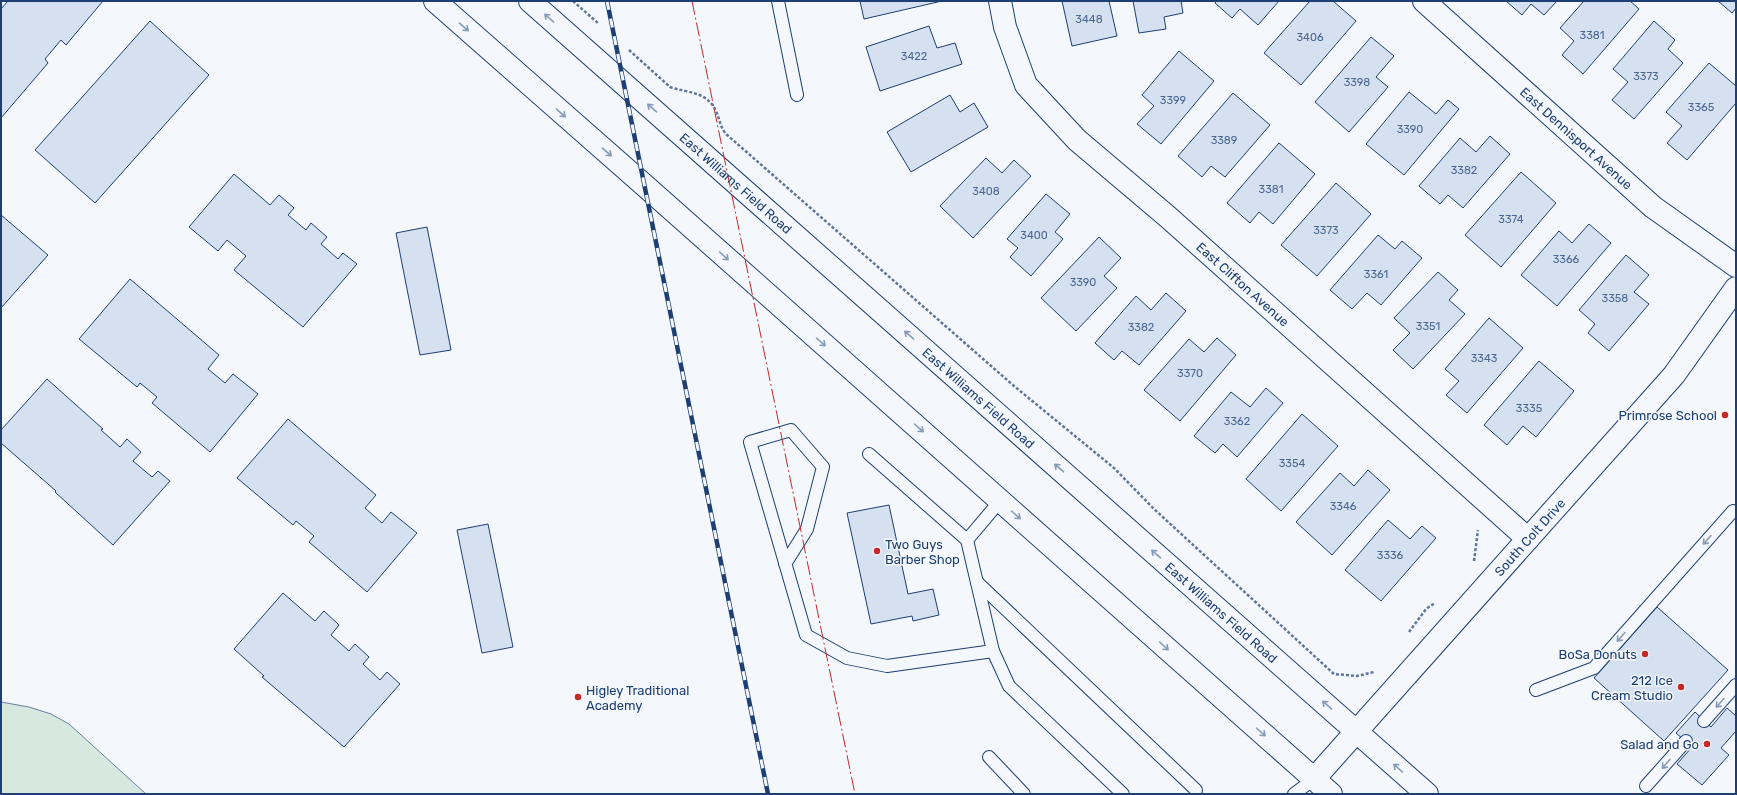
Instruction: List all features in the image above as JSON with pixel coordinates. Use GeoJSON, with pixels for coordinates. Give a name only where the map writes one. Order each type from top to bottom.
{"type":"FeatureCollection","features":[{"type":"Feature","properties":{"kind":"main road"},"geometry":{"type":"LineString","coordinates":[[435,1],[1331,794]]}},
{"type":"Feature","properties":{"kind":"main road","name":"East Williams Field Road"},"geometry":{"type":"LineString","coordinates":[[530,1],[1427,794]]}},
{"type":"Feature","properties":{"kind":"main road","name":"East Clifton Avenue"},"geometry":{"type":"LineString","coordinates":[[1000,1],[1005,27],[1026,85],[1077,140],[1168,217],[1528,539]]}},
{"type":"Feature","properties":{"kind":"main road","name":"East Dennisport Avenue"},"geometry":{"type":"LineString","coordinates":[[1424,1],[1653,207],[1736,266]]}},
{"type":"Feature","properties":{"kind":"main road","name":"South Colt Drive"},"geometry":{"type":"LineString","coordinates":[[1314,779],[1674,375],[1736,288]]}},
{"type":"Feature","properties":{"kind":"lane"},"geometry":{"type":"LineString","coordinates":[[778,1],[796,95]]}},
{"type":"Feature","properties":{"kind":"lane"},"geometry":{"type":"LineString","coordinates":[[785,564],[807,529],[823,467],[791,430],[750,442],[785,564],[806,635],[847,658],[887,666],[993,651]]}},
{"type":"Feature","properties":{"kind":"lane"},"geometry":{"type":"LineString","coordinates":[[869,454],[967,540],[993,651],[1009,686],[1123,794]]}},
{"type":"Feature","properties":{"kind":"lane"},"geometry":{"type":"LineString","coordinates":[[967,540],[1000,501]]}},
{"type":"Feature","properties":{"kind":"lane"},"geometry":{"type":"LineString","coordinates":[[1536,690],[1594,668],[1733,511]]}},
{"type":"Feature","properties":{"kind":"lane"},"geometry":{"type":"LineString","coordinates":[[977,582],[1196,790]]}},
{"type":"Feature","properties":{"kind":"lane"},"geometry":{"type":"LineString","coordinates":[[1704,720],[1736,685]]}},
{"type":"Feature","properties":{"kind":"lane"},"geometry":{"type":"LineString","coordinates":[[1646,786],[1686,742]]}},
{"type":"Feature","properties":{"kind":"lane"},"geometry":{"type":"LineString","coordinates":[[989,757],[1024,794]]}},
{"type":"Feature","properties":{"kind":"lane"},"geometry":{"type":"LineString","coordinates":[[1294,794],[1314,779]]}},
{"type":"Feature","properties":{"kind":"path"},"geometry":{"type":"LineString","coordinates":[[573,1],[598,24]]}},
{"type":"Feature","properties":{"kind":"path"},"geometry":{"type":"LineString","coordinates":[[629,50],[670,87],[678,90],[694,92],[707,99],[716,110],[720,126],[726,134],[1014,386],[1114,468],[1154,509],[1334,674],[1358,676],[1372,673],[1378,668]]}},
{"type":"Feature","properties":{"kind":"path"},"geometry":{"type":"LineString","coordinates":[[1474,564],[1478,530]]}},
{"type":"Feature","properties":{"kind":"path"},"geometry":{"type":"LineString","coordinates":[[1408,633],[1426,609],[1437,602]]}},
{"type":"Feature","properties":{"kind":"shaded area"},"geometry":{"type":"Polygon","coordinates":[[[1,702],[29,707],[51,714],[69,724],[146,794],[1,794],[1,702]]]}},
{"type":"Feature","properties":{"kind":"building"},"geometry":{"type":"Polygon","coordinates":[[[8,1],[103,1],[66,45],[61,40],[45,59],[48,63],[1,118],[1,9],[8,1]]]}},
{"type":"Feature","properties":{"kind":"building"},"geometry":{"type":"Polygon","coordinates":[[[860,1],[942,1],[864,19],[860,1]]]}},
{"type":"Feature","properties":{"kind":"building"},"geometry":{"type":"Polygon","coordinates":[[[1062,1],[1109,1],[1117,36],[1072,46],[1062,1]]]}},
{"type":"Feature","properties":{"kind":"building"},"geometry":{"type":"Polygon","coordinates":[[[1133,1],[1181,1],[1183,13],[1164,17],[1166,29],[1139,33],[1133,1]]]}},
{"type":"Feature","properties":{"kind":"building"},"geometry":{"type":"Polygon","coordinates":[[[1216,1],[1279,1],[1258,25],[1240,9],[1232,18],[1215,3],[1216,1]]]}},
{"type":"Feature","properties":{"kind":"building"},"geometry":{"type":"Polygon","coordinates":[[[1310,1],[1333,1],[1356,21],[1301,85],[1264,53],[1310,1]]]}},
{"type":"Feature","properties":{"kind":"building"},"geometry":{"type":"Polygon","coordinates":[[[1506,1],[1557,1],[1544,15],[1531,4],[1522,15],[1506,1]]]}},
{"type":"Feature","properties":{"kind":"building"},"geometry":{"type":"Polygon","coordinates":[[[1584,1],[1630,1],[1639,9],[1583,74],[1562,55],[1574,41],[1560,28],[1584,1]]]}},
{"type":"Feature","properties":{"kind":"building"},"geometry":{"type":"Polygon","coordinates":[[[1718,1],[1736,1],[1736,8],[1732,13],[1718,1]]]}},
{"type":"Feature","properties":{"kind":"building"},"geometry":{"type":"Polygon","coordinates":[[[150,21],[209,75],[95,203],[35,150],[150,21]]]}},
{"type":"Feature","properties":{"kind":"building"},"geometry":{"type":"Polygon","coordinates":[[[1654,21],[1675,40],[1668,49],[1683,63],[1634,119],[1612,100],[1628,82],[1613,69],[1654,21]]]}},
{"type":"Feature","properties":{"kind":"building"},"geometry":{"type":"Polygon","coordinates":[[[929,26],[937,48],[955,43],[962,64],[880,91],[866,47],[929,26]]]}},
{"type":"Feature","properties":{"kind":"building"},"geometry":{"type":"Polygon","coordinates":[[[1371,37],[1394,56],[1376,77],[1388,87],[1349,132],[1315,102],[1371,37]]]}},
{"type":"Feature","properties":{"kind":"building"},"geometry":{"type":"Polygon","coordinates":[[[1179,51],[1214,81],[1161,144],[1137,124],[1154,106],[1142,95],[1179,51]]]}},
{"type":"Feature","properties":{"kind":"building"},"geometry":{"type":"Polygon","coordinates":[[[1709,63],[1736,86],[1736,103],[1687,160],[1667,143],[1682,126],[1666,112],[1709,63]]]}},
{"type":"Feature","properties":{"kind":"building"},"geometry":{"type":"Polygon","coordinates":[[[1409,92],[1436,114],[1448,100],[1459,109],[1404,175],[1366,144],[1409,92]]]}},
{"type":"Feature","properties":{"kind":"building"},"geometry":{"type":"Polygon","coordinates":[[[1233,93],[1270,125],[1225,177],[1211,166],[1202,177],[1178,156],[1233,93]]]}},
{"type":"Feature","properties":{"kind":"building"},"geometry":{"type":"Polygon","coordinates":[[[950,95],[960,112],[974,103],[988,127],[911,172],[887,132],[950,95]]]}},
{"type":"Feature","properties":{"kind":"building"},"geometry":{"type":"Polygon","coordinates":[[[1490,136],[1510,154],[1463,208],[1448,195],[1440,204],[1419,186],[1460,138],[1476,152],[1490,136]]]}},
{"type":"Feature","properties":{"kind":"building"},"geometry":{"type":"Polygon","coordinates":[[[1279,143],[1315,174],[1273,224],[1259,212],[1250,223],[1227,203],[1279,143]]]}},
{"type":"Feature","properties":{"kind":"building"},"geometry":{"type":"Polygon","coordinates":[[[986,158],[1002,173],[1014,160],[1031,176],[973,238],[940,206],[986,158]]]}},
{"type":"Feature","properties":{"kind":"building"},"geometry":{"type":"Polygon","coordinates":[[[1521,172],[1556,203],[1501,267],[1465,235],[1521,172]]]}},
{"type":"Feature","properties":{"kind":"building"},"geometry":{"type":"Polygon","coordinates":[[[234,174],[270,205],[279,195],[294,208],[288,215],[306,230],[311,223],[327,237],[321,244],[338,259],[343,253],[357,264],[303,327],[234,270],[246,256],[227,240],[218,251],[189,227],[234,174]]]}},
{"type":"Feature","properties":{"kind":"building"},"geometry":{"type":"Polygon","coordinates":[[[1336,183],[1371,214],[1317,276],[1281,245],[1336,183]]]}},
{"type":"Feature","properties":{"kind":"building"},"geometry":{"type":"Polygon","coordinates":[[[1046,194],[1070,214],[1055,232],[1063,239],[1031,276],[1010,257],[1018,248],[1007,239],[1046,194]]]}},
{"type":"Feature","properties":{"kind":"building"},"geometry":{"type":"Polygon","coordinates":[[[1,215],[48,255],[1,308],[1,215]]]}},
{"type":"Feature","properties":{"kind":"building"},"geometry":{"type":"Polygon","coordinates":[[[1589,224],[1611,243],[1557,306],[1521,275],[1559,231],[1572,243],[1589,224]]]}},
{"type":"Feature","properties":{"kind":"building"},"geometry":{"type":"Polygon","coordinates":[[[427,227],[451,350],[420,355],[396,233],[427,227]]]}},
{"type":"Feature","properties":{"kind":"building"},"geometry":{"type":"Polygon","coordinates":[[[1378,235],[1395,249],[1402,241],[1422,258],[1381,305],[1367,293],[1352,309],[1330,290],[1378,235]]]}},
{"type":"Feature","properties":{"kind":"building"},"geometry":{"type":"Polygon","coordinates":[[[1099,237],[1121,258],[1104,276],[1117,288],[1076,331],[1041,298],[1099,237]]]}},
{"type":"Feature","properties":{"kind":"building"},"geometry":{"type":"Polygon","coordinates":[[[1626,255],[1649,275],[1634,292],[1649,304],[1609,351],[1588,333],[1595,324],[1579,310],[1626,255]]]}},
{"type":"Feature","properties":{"kind":"building"},"geometry":{"type":"Polygon","coordinates":[[[1438,272],[1458,290],[1449,300],[1465,314],[1413,369],[1393,350],[1410,333],[1394,318],[1438,272]]]}},
{"type":"Feature","properties":{"kind":"building"},"geometry":{"type":"Polygon","coordinates":[[[130,279],[219,355],[208,369],[225,383],[233,374],[258,394],[210,452],[152,403],[157,397],[140,383],[137,387],[79,339],[130,279]]]}},
{"type":"Feature","properties":{"kind":"building"},"geometry":{"type":"Polygon","coordinates":[[[1166,293],[1186,311],[1139,365],[1122,351],[1114,360],[1095,343],[1136,296],[1151,310],[1166,293]]]}},
{"type":"Feature","properties":{"kind":"building"},"geometry":{"type":"Polygon","coordinates":[[[1489,318],[1523,348],[1467,413],[1446,395],[1459,381],[1445,369],[1489,318]]]}},
{"type":"Feature","properties":{"kind":"building"},"geometry":{"type":"Polygon","coordinates":[[[1217,338],[1236,355],[1180,421],[1144,390],[1189,339],[1204,352],[1217,338]]]}},
{"type":"Feature","properties":{"kind":"building"},"geometry":{"type":"Polygon","coordinates":[[[1539,361],[1574,391],[1536,437],[1523,426],[1507,445],[1484,425],[1539,361]]]}},
{"type":"Feature","properties":{"kind":"building"},"geometry":{"type":"Polygon","coordinates":[[[47,379],[103,429],[101,430],[120,447],[127,439],[141,452],[133,461],[152,477],[158,471],[170,481],[113,545],[55,492],[56,491],[1,443],[1,430],[47,379]]]}},
{"type":"Feature","properties":{"kind":"building"},"geometry":{"type":"Polygon","coordinates":[[[1266,388],[1283,403],[1237,457],[1223,444],[1215,453],[1194,436],[1231,392],[1250,407],[1266,388]]]}},
{"type":"Feature","properties":{"kind":"building"},"geometry":{"type":"Polygon","coordinates":[[[1302,414],[1338,446],[1281,511],[1246,479],[1302,414]]]}},
{"type":"Feature","properties":{"kind":"building"},"geometry":{"type":"Polygon","coordinates":[[[288,419],[376,495],[365,508],[382,523],[391,512],[417,533],[367,592],[309,542],[314,536],[296,521],[293,525],[237,478],[288,419]]]}},
{"type":"Feature","properties":{"kind":"building"},"geometry":{"type":"Polygon","coordinates":[[[1368,470],[1390,490],[1332,555],[1296,522],[1340,473],[1354,486],[1368,470]]]}},
{"type":"Feature","properties":{"kind":"building","name":"Two Guys Barber Shop"},"geometry":{"type":"Polygon","coordinates":[[[889,505],[908,594],[933,589],[939,615],[913,621],[912,616],[871,624],[847,513],[889,505]]]}},
{"type":"Feature","properties":{"kind":"building"},"geometry":{"type":"Polygon","coordinates":[[[1388,520],[1410,539],[1422,526],[1436,538],[1381,601],[1345,570],[1388,520]]]}},
{"type":"Feature","properties":{"kind":"building"},"geometry":{"type":"Polygon","coordinates":[[[488,524],[513,647],[482,653],[457,530],[488,524]]]}},
{"type":"Feature","properties":{"kind":"building"},"geometry":{"type":"Polygon","coordinates":[[[283,593],[315,621],[324,611],[339,625],[331,635],[349,651],[355,644],[369,657],[363,664],[380,680],[387,672],[400,684],[344,747],[262,677],[264,676],[234,649],[283,593]]]}},
{"type":"Feature","properties":{"kind":"building"},"geometry":{"type":"Polygon","coordinates":[[[1657,607],[1728,670],[1664,741],[1594,678],[1657,607]]]}},
{"type":"Feature","properties":{"kind":"building","name":"Salad and Go"},"geometry":{"type":"Polygon","coordinates":[[[1727,708],[1736,716],[1736,731],[1721,748],[1729,755],[1702,785],[1677,764],[1692,747],[1676,733],[1695,712],[1711,727],[1727,708]]]}},
{"type":"Feature","properties":{"kind":"railway"},"geometry":{"type":"LineString","coordinates":[[607,1],[768,794]]}},
{"type":"Feature","properties":{"kind":"power"},"geometry":{"type":"LineString","coordinates":[[692,1],[855,794]]}},
{"type":"Feature","properties":{"kind":"place","name":"Primrose School"},"geometry":{"type":"Point","coordinates":[1725,415]}},
{"type":"Feature","properties":{"kind":"place","name":"Two Guys Barber Shop"},"geometry":{"type":"Point","coordinates":[877,551]}},
{"type":"Feature","properties":{"kind":"place","name":"BoSa Donuts"},"geometry":{"type":"Point","coordinates":[1645,654]}},
{"type":"Feature","properties":{"kind":"place","name":"212 Ice Cream Studio"},"geometry":{"type":"Point","coordinates":[1681,687]}},
{"type":"Feature","properties":{"kind":"place","name":"Higley Traditional Academy"},"geometry":{"type":"Point","coordinates":[578,697]}},
{"type":"Feature","properties":{"kind":"place","name":"Salad and Go"},"geometry":{"type":"Point","coordinates":[1707,744]}}]}
